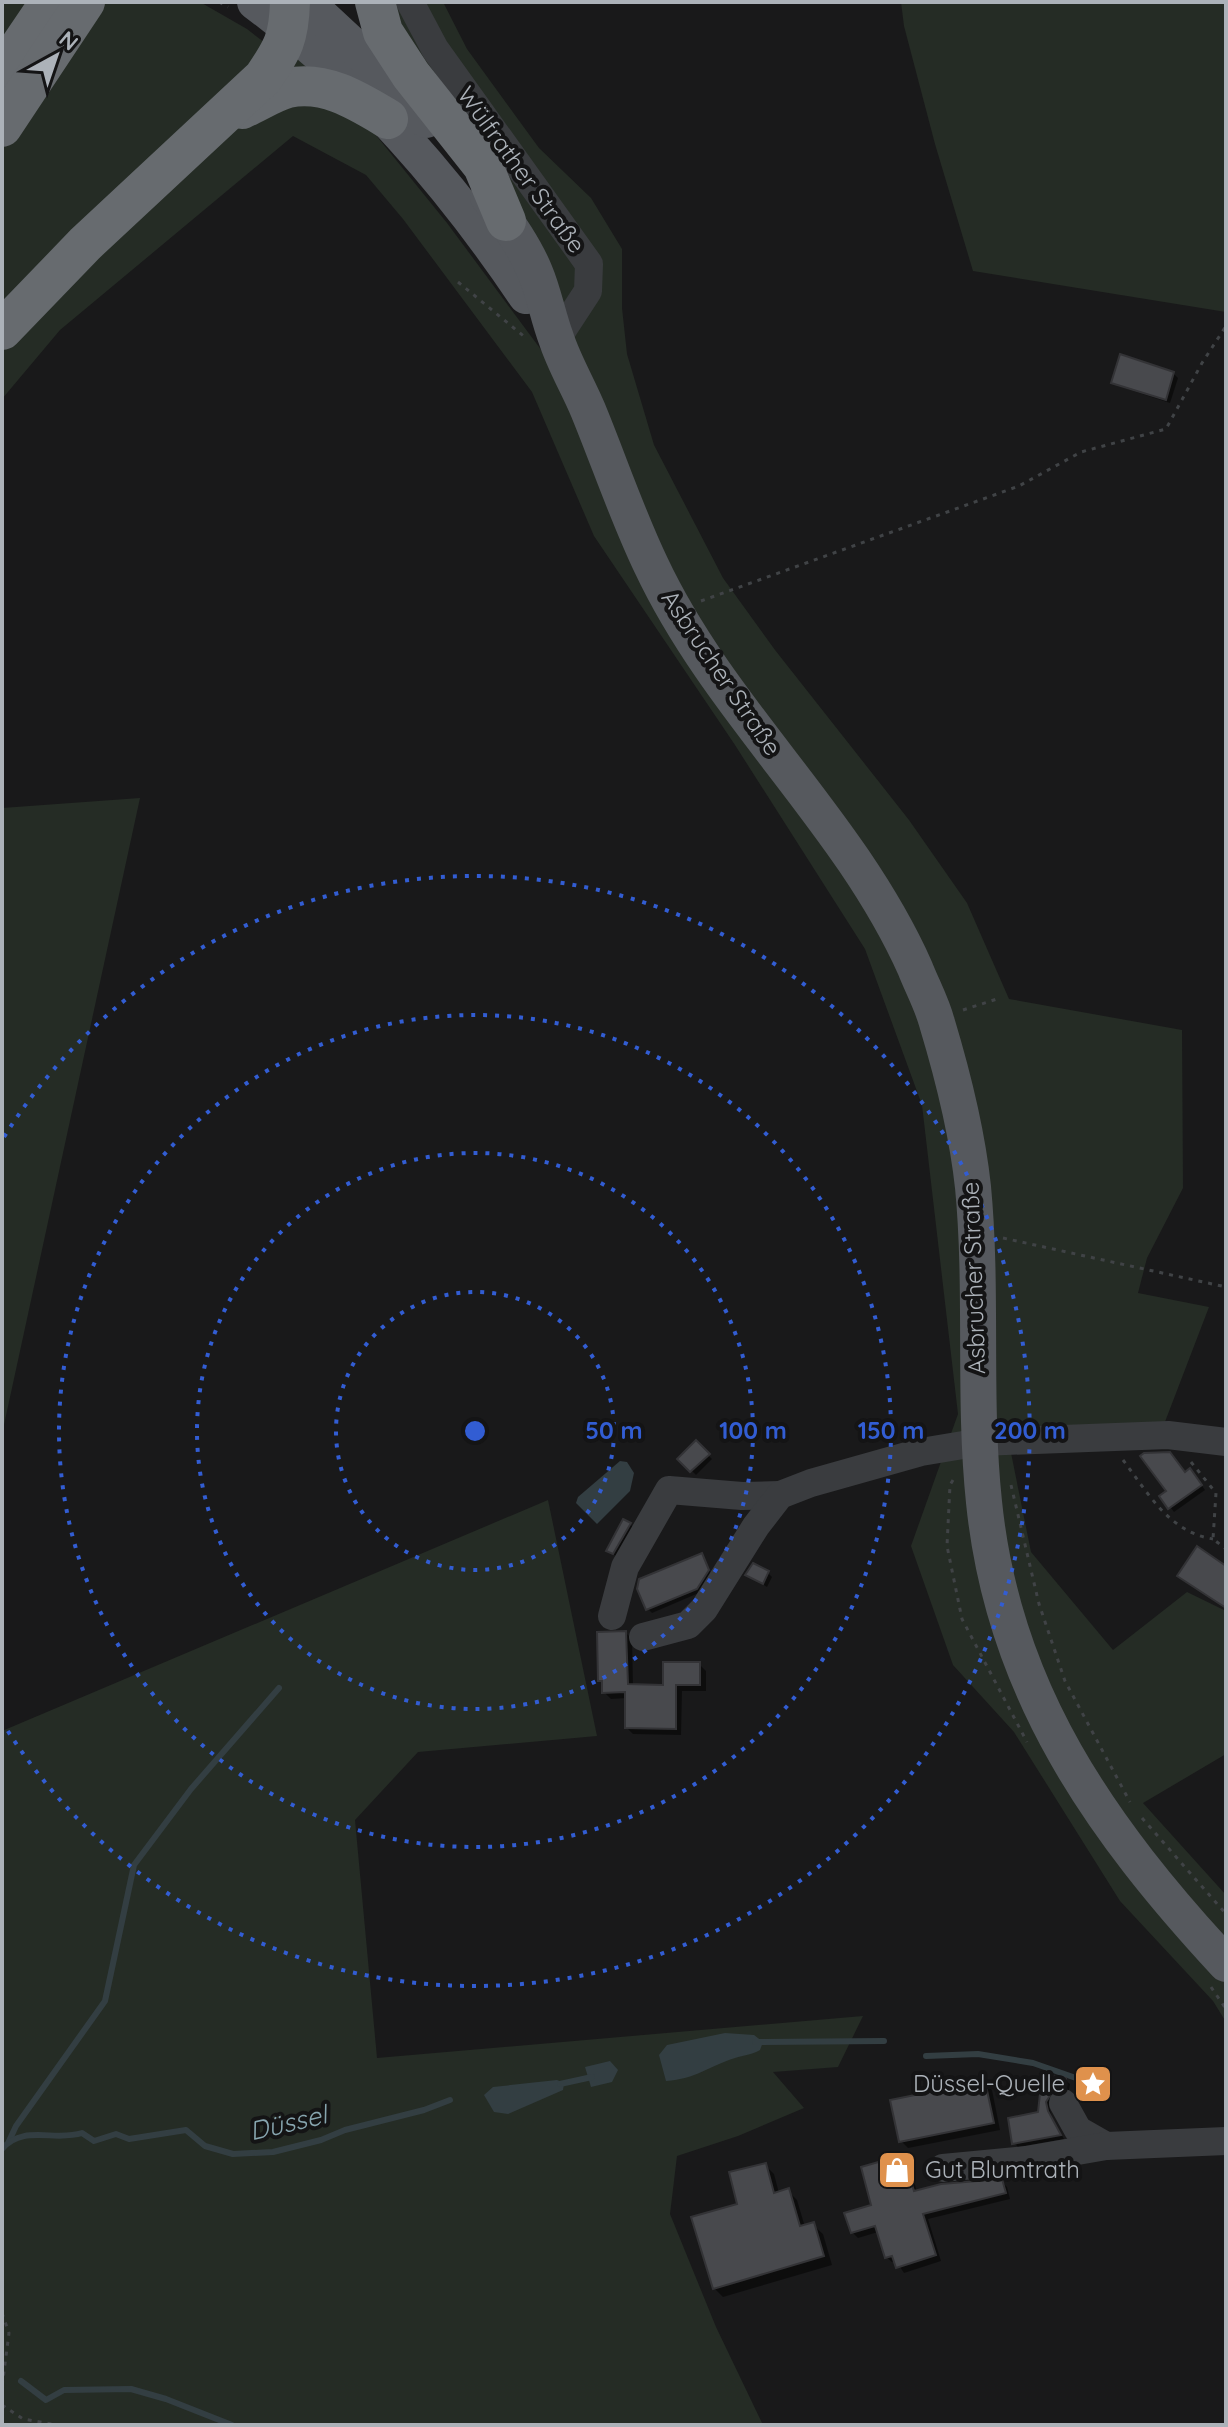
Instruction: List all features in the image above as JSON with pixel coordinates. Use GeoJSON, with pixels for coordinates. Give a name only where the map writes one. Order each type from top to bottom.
{"type":"FeatureCollection","features":[{"type":"Feature","properties":{"kind":"highway"},"geometry":{"type":"LineString","coordinates":[[2,73],[50,2]]}},
{"type":"Feature","properties":{"kind":"highway"},"geometry":{"type":"LineString","coordinates":[[2,127],[85,2]]}},
{"type":"Feature","properties":{"kind":"highway"},"geometry":{"type":"LineString","coordinates":[[375,2],[383,32],[411,75],[483,166],[506,221]]}},
{"type":"Feature","properties":{"kind":"highway"},"geometry":{"type":"LineString","coordinates":[[2,330],[85,244],[263,78],[278,56],[295,11]]}},
{"type":"Feature","properties":{"kind":"highway"},"geometry":{"type":"LineString","coordinates":[[220,119],[288,88],[323,88],[350,96],[388,119]]}},
{"type":"Feature","properties":{"kind":"main road","name":"Asbrucher Straße"},"geometry":{"type":"LineString","coordinates":[[255,2],[295,11],[392,82],[449,146],[506,221],[536,273],[554,331],[651,565],[675,611],[727,691],[819,809],[867,878],[904,944],[936,1016],[957,1096],[973,1184],[983,1498],[991,1554],[1028,1678],[1046,1719],[1110,1827],[1148,1878],[1226,1964]]}},
{"type":"Feature","properties":{"kind":"main road","name":"Asbrucher Straße"},"geometry":{"type":"LineString","coordinates":[[295,11],[432,167],[554,331]]}},
{"type":"Feature","properties":{"kind":"lane","name":"Wülfrather Straße"},"geometry":{"type":"LineString","coordinates":[[410,2],[435,49],[589,264],[588,291],[554,331]]}},
{"type":"Feature","properties":{"kind":"lane"},"geometry":{"type":"LineString","coordinates":[[612,1616],[625,1567],[669,1490],[780,1495],[811,1483],[921,1452],[981,1442],[1168,1435],[1226,1442]]}},
{"type":"Feature","properties":{"kind":"lane"},"geometry":{"type":"LineString","coordinates":[[643,1637],[688,1625],[704,1609],[756,1526],[780,1495]]}},
{"type":"Feature","properties":{"kind":"lane"},"geometry":{"type":"LineString","coordinates":[[1063,2103],[1078,2130],[1106,2146]]}},
{"type":"Feature","properties":{"kind":"lane"},"geometry":{"type":"LineString","coordinates":[[943,2168],[1026,2160],[1106,2146],[1226,2141]]}},
{"type":"Feature","properties":{"kind":"path"},"geometry":{"type":"LineString","coordinates":[[458,282],[554,331]]}},
{"type":"Feature","properties":{"kind":"path"},"geometry":{"type":"LineString","coordinates":[[675,611],[1019,486],[1081,452],[1166,429],[1226,326]]}},
{"type":"Feature","properties":{"kind":"path"},"geometry":{"type":"LineString","coordinates":[[936,1016],[1000,998]]}},
{"type":"Feature","properties":{"kind":"path"},"geometry":{"type":"LineString","coordinates":[[976,1234],[1226,1287]]}},
{"type":"Feature","properties":{"kind":"path"},"geometry":{"type":"LineString","coordinates":[[1168,1435],[1216,1493],[1213,1539]]}},
{"type":"Feature","properties":{"kind":"path"},"geometry":{"type":"LineString","coordinates":[[1106,1437],[1164,1514],[1195,1536],[1213,1539],[1226,1549]]}},
{"type":"Feature","properties":{"kind":"path"},"geometry":{"type":"LineString","coordinates":[[1011,1485],[1039,1604],[1065,1681],[1134,1809],[1226,1914]]}},
{"type":"Feature","properties":{"kind":"path"},"geometry":{"type":"LineString","coordinates":[[2,2313],[9,2333],[2,2387]]}},
{"type":"Feature","properties":{"kind":"path"},"geometry":{"type":"LineString","coordinates":[[2,2405],[23,2419],[58,2425]]}},
{"type":"Feature","properties":{"kind":"shaded area"},"geometry":{"type":"Polygon","coordinates":[[[2,2],[200,2],[247,29],[286,59],[294,45],[371,129],[447,223],[542,351],[558,290],[385,2],[443,2],[467,49],[539,148],[591,198],[622,249],[622,308],[627,354],[654,445],[723,578],[775,650],[909,820],[967,903],[1009,999],[1182,1030],[1183,1188],[1147,1258],[1138,1293],[1209,1307],[1163,1427],[1007,1433],[1031,1552],[1113,1650],[1187,1592],[1226,1611],[1226,1754],[1143,1803],[1226,1895],[1226,2022],[1213,2001],[1120,1901],[1014,1732],[953,1665],[911,1546],[958,1414],[922,1105],[865,949],[735,745],[594,536],[532,392],[403,219],[366,175],[293,136],[60,330],[2,399],[2,2]]]}},
{"type":"Feature","properties":{"kind":"shaded area"},"geometry":{"type":"Polygon","coordinates":[[[901,2],[1226,2],[1226,312],[973,271],[935,144],[904,26],[901,2]]]}},
{"type":"Feature","properties":{"kind":"shaded area"},"geometry":{"type":"Polygon","coordinates":[[[140,798],[2,1434],[2,808],[140,798]]]}},
{"type":"Feature","properties":{"kind":"shaded area"},"geometry":{"type":"Polygon","coordinates":[[[620,1461],[627,1462],[634,1473],[630,1491],[597,1524],[576,1503],[578,1497],[620,1461]]]}},
{"type":"Feature","properties":{"kind":"shaded area"},"geometry":{"type":"Polygon","coordinates":[[[548,1500],[597,1736],[418,1752],[355,1820],[377,2058],[863,2016],[838,2067],[773,2072],[804,2108],[738,2136],[677,2156],[670,2214],[716,2327],[763,2425],[2,2425],[2,1731],[548,1500]]]}},
{"type":"Feature","properties":{"kind":"shaded area"},"geometry":{"type":"Polygon","coordinates":[[[725,2033],[754,2035],[763,2042],[760,2050],[754,2053],[686,2078],[666,2081],[659,2055],[667,2045],[725,2033]]]}},
{"type":"Feature","properties":{"kind":"shaded area"},"geometry":{"type":"Polygon","coordinates":[[[610,2061],[618,2070],[612,2082],[591,2087],[585,2067],[610,2061]]]}},
{"type":"Feature","properties":{"kind":"shaded area"},"geometry":{"type":"Polygon","coordinates":[[[557,2080],[564,2083],[563,2090],[508,2114],[494,2112],[484,2095],[493,2087],[557,2080]]]}},
{"type":"Feature","properties":{"kind":"building"},"geometry":{"type":"Polygon","coordinates":[[[1120,354],[1174,372],[1166,400],[1111,383],[1120,354]]]}},
{"type":"Feature","properties":{"kind":"building"},"geometry":{"type":"Polygon","coordinates":[[[696,1440],[710,1454],[690,1472],[677,1459],[696,1440]]]}},
{"type":"Feature","properties":{"kind":"building"},"geometry":{"type":"Polygon","coordinates":[[[1170,1452],[1185,1472],[1190,1468],[1202,1485],[1168,1509],[1159,1496],[1166,1491],[1140,1456],[1144,1453],[1170,1452]]]}},
{"type":"Feature","properties":{"kind":"building"},"geometry":{"type":"Polygon","coordinates":[[[623,1519],[631,1523],[613,1554],[606,1551],[623,1519]]]}},
{"type":"Feature","properties":{"kind":"building"},"geometry":{"type":"Polygon","coordinates":[[[1197,1546],[1226,1566],[1226,1608],[1177,1576],[1197,1546]]]}},
{"type":"Feature","properties":{"kind":"building"},"geometry":{"type":"Polygon","coordinates":[[[702,1553],[709,1570],[697,1589],[646,1610],[637,1589],[639,1579],[702,1553]]]}},
{"type":"Feature","properties":{"kind":"building"},"geometry":{"type":"Polygon","coordinates":[[[753,1563],[769,1571],[763,1584],[745,1575],[753,1563]]]}},
{"type":"Feature","properties":{"kind":"building"},"geometry":{"type":"Polygon","coordinates":[[[626,1631],[628,1684],[663,1685],[663,1662],[700,1662],[700,1685],[676,1685],[676,1729],[625,1728],[625,1692],[602,1693],[602,1681],[598,1681],[597,1632],[626,1631]]]}},
{"type":"Feature","properties":{"kind":"building"},"geometry":{"type":"Polygon","coordinates":[[[1042,2075],[1066,2078],[1065,2086],[1054,2089],[1046,2102],[1061,2135],[1012,2144],[1008,2118],[1038,2112],[1042,2075]]]}},
{"type":"Feature","properties":{"kind":"building"},"geometry":{"type":"Polygon","coordinates":[[[985,2081],[994,2123],[899,2142],[890,2100],[985,2081]]]}},
{"type":"Feature","properties":{"kind":"building"},"geometry":{"type":"Polygon","coordinates":[[[903,2155],[914,2191],[941,2184],[1002,2179],[1006,2193],[923,2214],[936,2255],[896,2268],[892,2256],[885,2258],[875,2226],[851,2233],[844,2213],[871,2205],[861,2167],[903,2155]]]}},
{"type":"Feature","properties":{"kind":"building"},"geometry":{"type":"Polygon","coordinates":[[[766,2163],[774,2193],[789,2188],[800,2226],[814,2222],[824,2256],[713,2289],[691,2217],[737,2204],[729,2172],[766,2163]]]}},
{"type":"Feature","properties":{"kind":"waterway"},"geometry":{"type":"LineString","coordinates":[[9,2141],[16,2126],[105,2001],[134,1865],[191,1789],[279,1688]]}},
{"type":"Feature","properties":{"kind":"waterway","name":"Düssel"},"geometry":{"type":"LineString","coordinates":[[755,2042],[884,2041]]}},
{"type":"Feature","properties":{"kind":"waterway","name":"Düssel"},"geometry":{"type":"LineString","coordinates":[[926,2056],[978,2054],[1033,2063],[1093,2084]]}},
{"type":"Feature","properties":{"kind":"waterway","name":"Düssel"},"geometry":{"type":"LineString","coordinates":[[560,2084],[592,2077]]}},
{"type":"Feature","properties":{"kind":"waterway","name":"Düssel"},"geometry":{"type":"LineString","coordinates":[[2,2149],[10,2142],[29,2135],[82,2133],[94,2141],[116,2134],[129,2139],[186,2130],[205,2146],[233,2154],[273,2152],[450,2100]]}},
{"type":"Feature","properties":{"kind":"waterway"},"geometry":{"type":"LineString","coordinates":[[21,2381],[46,2400],[64,2390],[131,2389],[232,2425]]}},
{"type":"Feature","properties":{"kind":"place","name":"Düssel-Quelle"},"geometry":{"type":"Point","coordinates":[1093,2084]}},
{"type":"Feature","properties":{"kind":"place","name":"Gut Blumtrath"},"geometry":{"type":"Point","coordinates":[897,2170]}}]}
